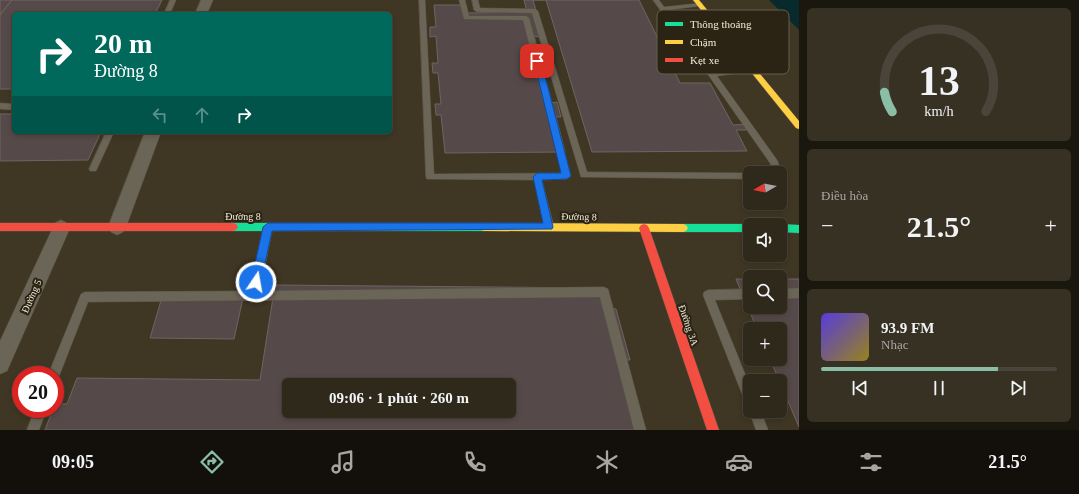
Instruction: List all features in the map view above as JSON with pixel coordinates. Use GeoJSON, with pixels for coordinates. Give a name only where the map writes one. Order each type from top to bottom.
{"type":"FeatureCollection","features":[{"type":"Feature","properties":{"kind":"street"},"geometry":{"type":"LineString","coordinates":[[202,12],[207,0]]}},
{"type":"Feature","properties":{"kind":"street"},"geometry":{"type":"LineString","coordinates":[[698,2],[705,10]]}},
{"type":"Feature","properties":{"kind":"street"},"geometry":{"type":"LineString","coordinates":[[757,74],[799,126]]}},
{"type":"Feature","properties":{"kind":"street"},"geometry":{"type":"LineString","coordinates":[[117,227],[152,134]]}},
{"type":"Feature","properties":{"kind":"street","name":"Đường 8"},"geometry":{"type":"LineString","coordinates":[[0,227],[743,228]]}},
{"type":"Feature","properties":{"kind":"street","name":"Đường 5"},"geometry":{"type":"LineString","coordinates":[[0,364],[61,228]]}},
{"type":"Feature","properties":{"kind":"street","name":"Đường 3A"},"geometry":{"type":"LineString","coordinates":[[644,228],[712,430]]}},
{"type":"Feature","properties":{"kind":"street"},"geometry":{"type":"LineString","coordinates":[[787,228],[799,229]]}},
{"type":"Feature","properties":{"kind":"lane"},"geometry":{"type":"LineString","coordinates":[[168,12],[173,0]]}},
{"type":"Feature","properties":{"kind":"lane"},"geometry":{"type":"LineString","coordinates":[[422,0],[430,177],[567,176],[526,18],[466,18],[462,0]]}},
{"type":"Feature","properties":{"kind":"lane"},"geometry":{"type":"LineString","coordinates":[[475,0],[477,10],[535,11],[584,175],[743,176]]}},
{"type":"Feature","properties":{"kind":"lane"},"geometry":{"type":"LineString","coordinates":[[656,0],[663,9],[698,2]]}},
{"type":"Feature","properties":{"kind":"lane"},"geometry":{"type":"LineString","coordinates":[[712,74],[776,166]]}},
{"type":"Feature","properties":{"kind":"lane"},"geometry":{"type":"LineString","coordinates":[[0,106],[12,106]]}},
{"type":"Feature","properties":{"kind":"lane"},"geometry":{"type":"LineString","coordinates":[[93,169],[109,134]]}},
{"type":"Feature","properties":{"kind":"lane"},"geometry":{"type":"LineString","coordinates":[[537,177],[548,227]]}},
{"type":"Feature","properties":{"kind":"lane"},"geometry":{"type":"LineString","coordinates":[[254,295],[268,227]]}},
{"type":"Feature","properties":{"kind":"lane"},"geometry":{"type":"LineString","coordinates":[[58,366],[85,296],[604,292],[640,430]]}},
{"type":"Feature","properties":{"kind":"lane"},"geometry":{"type":"LineString","coordinates":[[787,294],[799,293]]}},
{"type":"Feature","properties":{"kind":"lane"},"geometry":{"type":"LineString","coordinates":[[743,294],[708,295],[743,382]]}},
{"type":"Feature","properties":{"kind":"lane"},"geometry":{"type":"LineString","coordinates":[[33,430],[38,418]]}},
{"type":"Feature","properties":{"kind":"lane"},"geometry":{"type":"LineString","coordinates":[[758,418],[762,430]]}},
{"type":"Feature","properties":{"kind":"water"},"geometry":{"type":"Polygon","coordinates":[[[769,0],[799,0],[799,30],[789,20],[789,10],[779,10],[769,0]]]}},
{"type":"Feature","properties":{"kind":"building"},"geometry":{"type":"Polygon","coordinates":[[[0,0],[12,0],[0,15],[0,0]]]}},
{"type":"Feature","properties":{"kind":"building"},"geometry":{"type":"Polygon","coordinates":[[[12,0],[162,0],[156,12],[12,12],[12,89],[0,89],[0,15],[12,0]]]}},
{"type":"Feature","properties":{"kind":"building"},"geometry":{"type":"Polygon","coordinates":[[[524,0],[533,0],[537,14],[533,13],[539,37],[534,36],[541,63],[546,63],[549,74],[544,74],[552,103],[557,102],[561,117],[556,117],[565,152],[445,153],[441,115],[436,115],[435,104],[441,104],[438,73],[433,73],[432,63],[438,63],[436,36],[430,37],[430,27],[436,27],[434,5],[466,5],[467,13],[527,12],[524,0]]]}},
{"type":"Feature","properties":{"kind":"building"},"geometry":{"type":"Polygon","coordinates":[[[546,0],[639,0],[657,36],[657,74],[676,74],[680,83],[710,83],[733,125],[750,124],[754,130],[736,130],[747,151],[592,152],[546,0]]]}},
{"type":"Feature","properties":{"kind":"building"},"geometry":{"type":"Polygon","coordinates":[[[0,114],[12,114],[12,134],[100,134],[88,160],[0,161],[0,114]]]}},
{"type":"Feature","properties":{"kind":"building"},"geometry":{"type":"Polygon","coordinates":[[[736,279],[743,279],[743,296],[736,279]]]}},
{"type":"Feature","properties":{"kind":"building"},"geometry":{"type":"Polygon","coordinates":[[[787,279],[799,279],[799,427],[787,399],[787,374],[776,374],[773,366],[787,366],[787,322],[754,322],[751,314],[787,314],[787,279]]]}},
{"type":"Feature","properties":{"kind":"building"},"geometry":{"type":"Polygon","coordinates":[[[275,285],[598,288],[603,309],[616,309],[630,360],[617,360],[646,430],[45,430],[50,418],[64,418],[64,404],[67,404],[77,378],[260,380],[275,285]]]}},
{"type":"Feature","properties":{"kind":"building"},"geometry":{"type":"Polygon","coordinates":[[[162,297],[243,298],[234,339],[150,338],[162,297]]]}},
{"type":"Feature","properties":{"kind":"traffic: fast"},"geometry":{"type":"LineString","coordinates":[[233,227],[484,227]]}},
{"type":"Feature","properties":{"kind":"traffic: fast"},"geometry":{"type":"LineString","coordinates":[[683,228],[743,228]]}},
{"type":"Feature","properties":{"kind":"traffic: fast"},"geometry":{"type":"LineString","coordinates":[[787,228],[799,229]]}},
{"type":"Feature","properties":{"kind":"traffic: slow"},"geometry":{"type":"LineString","coordinates":[[696,0],[704,10]]}},
{"type":"Feature","properties":{"kind":"traffic: slow"},"geometry":{"type":"LineString","coordinates":[[756,74],[799,126]]}},
{"type":"Feature","properties":{"kind":"traffic: slow"},"geometry":{"type":"LineString","coordinates":[[484,227],[683,228]]}},
{"type":"Feature","properties":{"kind":"traffic: jam"},"geometry":{"type":"LineString","coordinates":[[0,227],[233,227]]}},
{"type":"Feature","properties":{"kind":"traffic: jam"},"geometry":{"type":"LineString","coordinates":[[644,228],[713,430]]}},
{"type":"Feature","properties":{"kind":"route"},"geometry":{"type":"LineString","coordinates":[[256,282],[268,227],[548,227],[537,177],[567,176],[537,61]]}}]}
